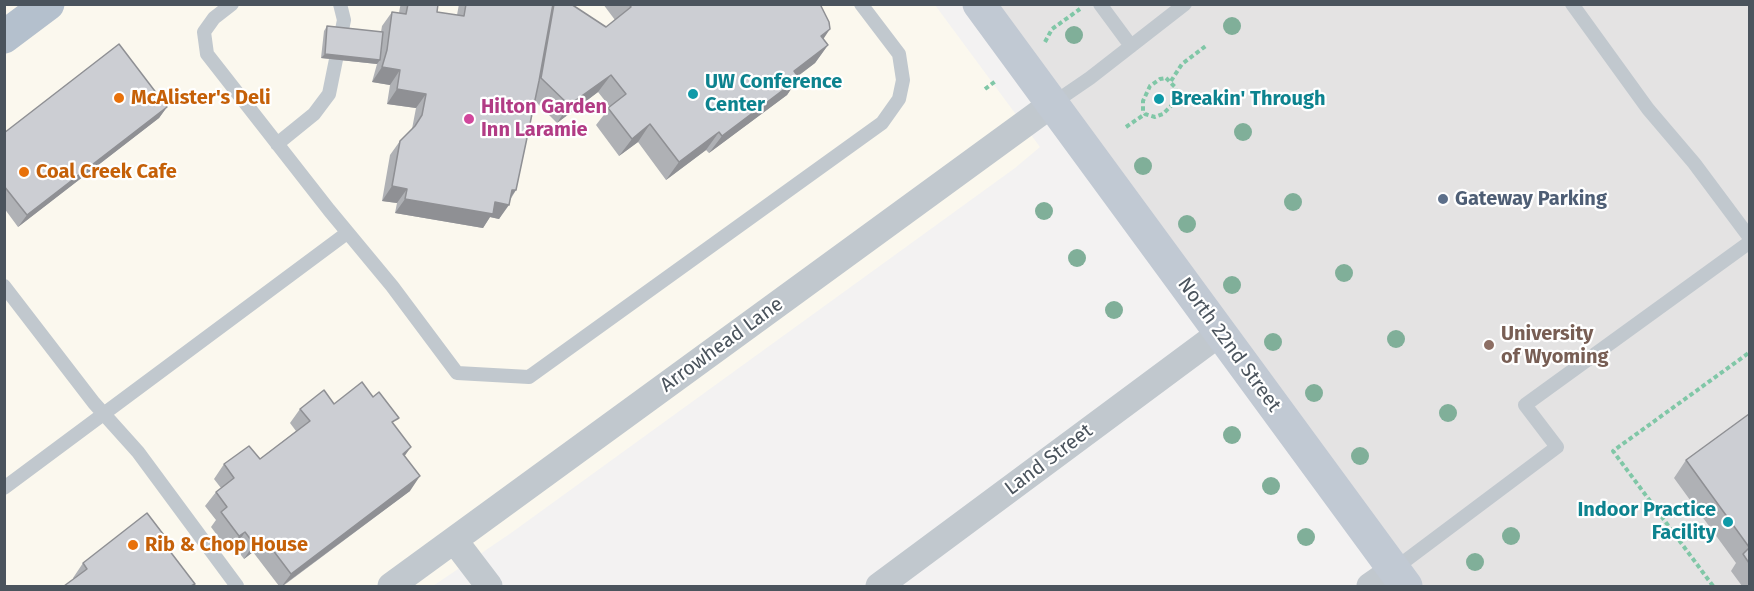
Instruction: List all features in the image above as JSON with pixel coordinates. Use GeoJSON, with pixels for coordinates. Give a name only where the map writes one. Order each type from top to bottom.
{"type":"FeatureCollection","features":[{"type":"Feature","properties":{"kind":"main road"},"geometry":{"type":"LineString","coordinates":[[4,37],[48,4]]}},
{"type":"Feature","properties":{"kind":"street","name":"North 22nd Street"},"geometry":{"type":"LineString","coordinates":[[978,4],[1220,333],[1390,581]]}},
{"type":"Feature","properties":{"kind":"street","name":"Arrowhead Lane"},"geometry":{"type":"LineString","coordinates":[[391,586],[1052,104]]}},
{"type":"Feature","properties":{"kind":"street","name":"Land Street"},"geometry":{"type":"LineString","coordinates":[[879,586],[1220,333]]}},
{"type":"Feature","properties":{"kind":"street"},"geometry":{"type":"LineString","coordinates":[[454,540],[489,586]]}},
{"type":"Feature","properties":{"kind":"lane"},"geometry":{"type":"LineString","coordinates":[[232,4],[214,18],[204,32],[207,54],[347,233],[392,285],[457,373],[529,377],[882,123],[899,99],[903,80],[899,54],[861,4]]}},
{"type":"Feature","properties":{"kind":"lane"},"geometry":{"type":"LineString","coordinates":[[277,144],[315,114],[329,94],[344,20],[340,4]]}},
{"type":"Feature","properties":{"kind":"lane"},"geometry":{"type":"LineString","coordinates":[[1100,4],[1131,46]]}},
{"type":"Feature","properties":{"kind":"lane"},"geometry":{"type":"LineString","coordinates":[[1052,104],[1185,4]]}},
{"type":"Feature","properties":{"kind":"lane"},"geometry":{"type":"LineString","coordinates":[[1390,581],[1557,447],[1525,405],[1749,240],[1694,163],[1648,109],[1572,4]]}},
{"type":"Feature","properties":{"kind":"lane"},"geometry":{"type":"LineString","coordinates":[[4,488],[347,233]]}},
{"type":"Feature","properties":{"kind":"lane"},"geometry":{"type":"LineString","coordinates":[[4,286],[103,414],[138,452],[237,586]]}},
{"type":"Feature","properties":{"kind":"path"},"geometry":{"type":"LineString","coordinates":[[1172,81],[1182,64],[1207,45]]}},
{"type":"Feature","properties":{"kind":"path"},"geometry":{"type":"LineString","coordinates":[[1166,78],[1172,81],[1176,88],[1172,105],[1163,114],[1155,117],[1145,114],[1143,101],[1150,87],[1166,78]]}},
{"type":"Feature","properties":{"kind":"path"},"geometry":{"type":"LineString","coordinates":[[1126,127],[1145,114]]}},
{"type":"Feature","properties":{"kind":"path"},"geometry":{"type":"LineString","coordinates":[[1713,586],[1613,451],[1749,352]]}},
{"type":"Feature","properties":{"kind":"shaded area"},"geometry":{"type":"Polygon","coordinates":[[[4,5],[935,5],[1040,147],[1015,168],[511,533],[433,586],[5,586],[4,5]]]}},
{"type":"Feature","properties":{"kind":"shaded area","name":"University of Wyoming"},"geometry":{"type":"Polygon","coordinates":[[[979,5],[1749,5],[1749,586],[1406,586],[979,5]]]}},
{"type":"Feature","properties":{"kind":"building","name":"Hilton Garden Inn Laramie"},"geometry":{"type":"Polygon","coordinates":[[[408,4],[438,4],[437,12],[464,16],[466,4],[553,4],[516,190],[512,190],[509,205],[495,202],[493,214],[405,199],[407,189],[392,186],[400,141],[422,115],[426,94],[397,89],[400,70],[382,67],[387,50],[392,12],[406,14],[408,4]]]}},
{"type":"Feature","properties":{"kind":"building","name":"UW Conference Center"},"geometry":{"type":"Polygon","coordinates":[[[554,4],[571,4],[606,27],[631,7],[629,4],[820,4],[830,29],[821,36],[828,45],[794,71],[799,78],[722,136],[719,132],[679,162],[650,124],[632,139],[608,108],[626,94],[611,75],[569,105],[541,78],[554,4]]]}},
{"type":"Feature","properties":{"kind":"building"},"geometry":{"type":"Polygon","coordinates":[[[327,26],[383,32],[380,60],[325,54],[327,26]]]}},
{"type":"Feature","properties":{"kind":"building"},"geometry":{"type":"Polygon","coordinates":[[[119,44],[167,107],[27,215],[4,186],[4,133],[119,44]]]}},
{"type":"Feature","properties":{"kind":"building"},"geometry":{"type":"Polygon","coordinates":[[[362,382],[373,397],[379,392],[399,418],[392,422],[411,447],[403,454],[420,476],[291,574],[263,537],[254,544],[245,532],[239,536],[221,512],[227,507],[216,492],[234,478],[224,464],[249,446],[260,459],[310,421],[300,409],[324,390],[334,404],[362,382]]]}},
{"type":"Feature","properties":{"kind":"building"},"geometry":{"type":"Polygon","coordinates":[[[1749,414],[1749,547],[1686,460],[1749,414]]]}},
{"type":"Feature","properties":{"kind":"building","name":"Rib & Chop House"},"geometry":{"type":"Polygon","coordinates":[[[147,513],[173,547],[169,550],[195,584],[191,586],[64,586],[87,569],[83,563],[147,513]]]}},
{"type":"Feature","properties":{"kind":"building"},"geometry":{"type":"Polygon","coordinates":[[[1749,548],[1749,563],[1743,554],[1749,548]]]}},
{"type":"Feature","properties":{"kind":"place","name":"UW Conference Center"},"geometry":{"type":"Point","coordinates":[693,94]}},
{"type":"Feature","properties":{"kind":"place","name":"McAlister's Deli"},"geometry":{"type":"Point","coordinates":[119,98]}},
{"type":"Feature","properties":{"kind":"place","name":"Breakin' Through"},"geometry":{"type":"Point","coordinates":[1159,99]}},
{"type":"Feature","properties":{"kind":"place","name":"Hilton Garden Inn Laramie"},"geometry":{"type":"Point","coordinates":[469,119]}},
{"type":"Feature","properties":{"kind":"place","name":"Coal Creek Cafe"},"geometry":{"type":"Point","coordinates":[24,172]}},
{"type":"Feature","properties":{"kind":"place","name":"Gateway Parking"},"geometry":{"type":"Point","coordinates":[1443,199]}},
{"type":"Feature","properties":{"kind":"place","name":"University of Wyoming"},"geometry":{"type":"Point","coordinates":[1489,345]}},
{"type":"Feature","properties":{"kind":"place","name":"Indoor Practice Facility"},"geometry":{"type":"Point","coordinates":[1728,522]}},
{"type":"Feature","properties":{"kind":"place","name":"Rib & Chop House"},"geometry":{"type":"Point","coordinates":[133,545]}}]}
